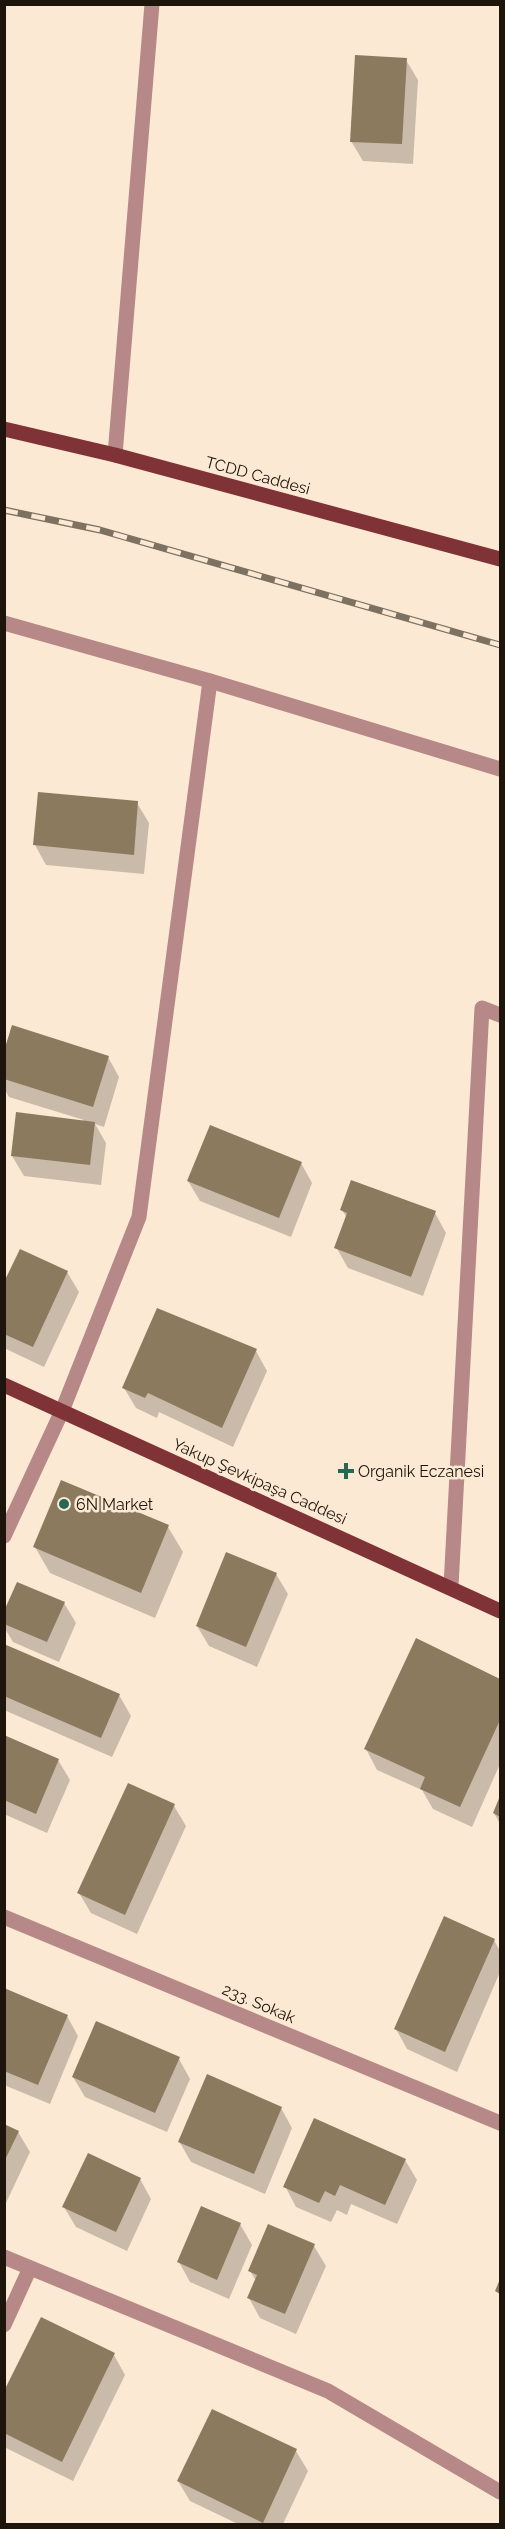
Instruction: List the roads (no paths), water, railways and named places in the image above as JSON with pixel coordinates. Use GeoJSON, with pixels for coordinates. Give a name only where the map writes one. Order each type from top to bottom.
{"type":"FeatureCollection","features":[{"type":"Feature","properties":{"kind":"main road","name":"TCDD Caddesi"},"geometry":{"type":"LineString","coordinates":[[4,429],[115,455],[501,558]]}},
{"type":"Feature","properties":{"kind":"main road","name":"Yakup Şevkipaşa Caddesi"},"geometry":{"type":"LineString","coordinates":[[4,1385],[451,1586],[501,1611]]}},
{"type":"Feature","properties":{"kind":"street"},"geometry":{"type":"LineString","coordinates":[[115,455],[152,4]]}},
{"type":"Feature","properties":{"kind":"street"},"geometry":{"type":"LineString","coordinates":[[4,623],[210,681],[501,769]]}},
{"type":"Feature","properties":{"kind":"street"},"geometry":{"type":"LineString","coordinates":[[4,1536],[62,1411],[139,1217],[210,681]]}},
{"type":"Feature","properties":{"kind":"street"},"geometry":{"type":"LineString","coordinates":[[451,1586],[482,1008],[501,1015]]}},
{"type":"Feature","properties":{"kind":"street","name":"233. Sokak"},"geometry":{"type":"LineString","coordinates":[[4,1917],[501,2123]]}},
{"type":"Feature","properties":{"kind":"street"},"geometry":{"type":"LineString","coordinates":[[4,2257],[328,2391],[501,2492]]}},
{"type":"Feature","properties":{"kind":"street"},"geometry":{"type":"LineString","coordinates":[[4,2325],[30,2268]]}},
{"type":"Feature","properties":{"kind":"railway"},"geometry":{"type":"LineString","coordinates":[[4,510],[100,530],[500,645]]}},
{"type":"Feature","properties":{"kind":"place","name":"Organik Eczanesi"},"geometry":{"type":"Point","coordinates":[346,1471]}},
{"type":"Feature","properties":{"kind":"place","name":"6N Market"},"geometry":{"type":"Point","coordinates":[64,1504]}}]}
